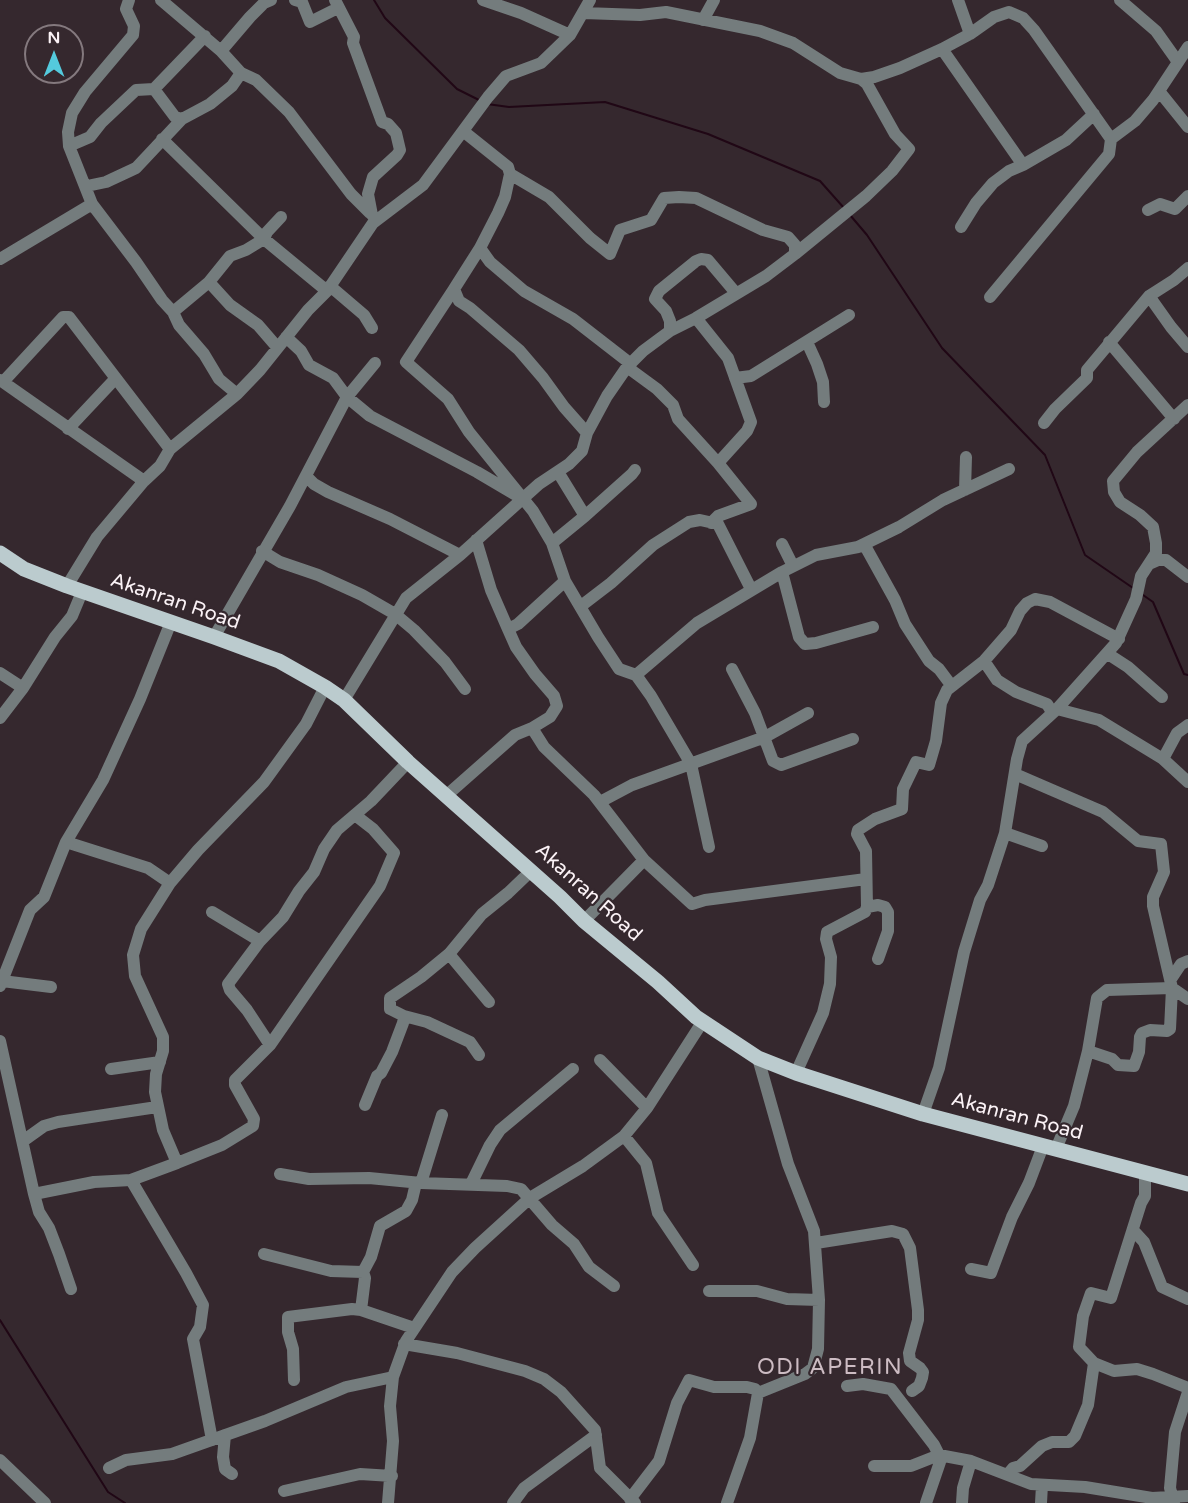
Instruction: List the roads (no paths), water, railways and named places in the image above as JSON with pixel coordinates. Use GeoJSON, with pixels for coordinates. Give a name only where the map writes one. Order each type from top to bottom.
{"type":"FeatureCollection","features":[{"type":"Feature","properties":{"kind":"main road","name":"Akanran Road"},"geometry":{"type":"LineString","coordinates":[[0,554],[24,569],[82,592],[279,661],[326,687],[344,700],[408,762],[584,921],[658,982],[696,1017],[758,1058],[796,1073],[923,1114],[1188,1184]]}},
{"type":"Feature","properties":{"kind":"street"},"geometry":{"type":"LineString","coordinates":[[129,0],[126,9],[134,26],[133,35],[86,92],[72,113],[68,132],[69,146],[87,186],[92,204],[173,312],[179,325],[204,354],[219,379],[237,394]]}},
{"type":"Feature","properties":{"kind":"street"},"geometry":{"type":"LineString","coordinates":[[161,0],[205,36],[241,73],[256,80],[289,112],[351,194],[374,217]]}},
{"type":"Feature","properties":{"kind":"street"},"geometry":{"type":"LineString","coordinates":[[221,51],[257,10],[271,0]]}},
{"type":"Feature","properties":{"kind":"street"},"geometry":{"type":"LineString","coordinates":[[486,0],[570,35]]}},
{"type":"Feature","properties":{"kind":"street"},"geometry":{"type":"LineString","coordinates":[[374,217],[423,184],[506,76],[541,63],[570,35],[590,0]]}},
{"type":"Feature","properties":{"kind":"street"},"geometry":{"type":"LineString","coordinates":[[703,20],[714,0]]}},
{"type":"Feature","properties":{"kind":"street"},"geometry":{"type":"LineString","coordinates":[[958,0],[970,34]]}},
{"type":"Feature","properties":{"kind":"street"},"geometry":{"type":"LineString","coordinates":[[1120,0],[1156,31],[1178,62]]}},
{"type":"Feature","properties":{"kind":"street"},"geometry":{"type":"LineString","coordinates":[[67,586],[97,537],[144,481],[160,466],[170,449],[237,394],[260,370],[308,310],[329,289],[373,223],[374,217],[368,194],[373,177],[400,150],[396,133],[388,124],[382,122],[353,43],[354,38],[337,4],[310,22],[301,1]]}},
{"type":"Feature","properties":{"kind":"street"},"geometry":{"type":"LineString","coordinates":[[584,13],[639,15],[666,12],[760,31],[793,43],[840,73],[867,80],[942,49],[970,34],[994,17],[1009,12],[1023,18],[1112,139]]}},
{"type":"Feature","properties":{"kind":"street"},"geometry":{"type":"LineString","coordinates":[[69,146],[90,137],[101,123],[136,90],[154,89],[205,36]]}},
{"type":"Feature","properties":{"kind":"street"},"geometry":{"type":"LineString","coordinates":[[990,297],[1109,154],[1112,139],[1135,121],[1159,91],[1188,47]]}},
{"type":"Feature","properties":{"kind":"street"},"geometry":{"type":"LineString","coordinates":[[942,49],[1023,165]]}},
{"type":"Feature","properties":{"kind":"street"},"geometry":{"type":"LineString","coordinates":[[87,186],[106,182],[136,168],[182,119],[210,104],[232,86],[241,73]]}},
{"type":"Feature","properties":{"kind":"street"},"geometry":{"type":"LineString","coordinates":[[344,700],[406,598],[582,451],[587,432],[607,396],[629,365],[643,351],[735,292],[766,276],[866,196],[892,171],[909,148],[895,134],[867,80]]}},
{"type":"Feature","properties":{"kind":"street"},"geometry":{"type":"LineString","coordinates":[[154,89],[175,117],[182,119]]}},
{"type":"Feature","properties":{"kind":"street"},"geometry":{"type":"LineString","coordinates":[[1159,91],[1188,127]]}},
{"type":"Feature","properties":{"kind":"street"},"geometry":{"type":"LineString","coordinates":[[961,227],[976,203],[993,183],[1009,171],[1043,155],[1066,140],[1094,114]]}},
{"type":"Feature","properties":{"kind":"street"},"geometry":{"type":"LineString","coordinates":[[463,131],[508,167],[510,174],[505,197],[480,249],[406,363],[448,399],[469,432],[533,511],[552,543],[565,580],[598,637],[619,669],[636,675],[651,696],[691,764],[709,847]]}},
{"type":"Feature","properties":{"kind":"street"},"geometry":{"type":"LineString","coordinates":[[162,139],[264,239],[364,315],[372,328]]}},
{"type":"Feature","properties":{"kind":"street"},"geometry":{"type":"LineString","coordinates":[[510,174],[549,197],[590,238],[610,254],[620,230],[651,220],[664,198],[679,197],[696,198],[763,230],[788,237],[795,245],[795,254]]}},
{"type":"Feature","properties":{"kind":"street"},"geometry":{"type":"LineString","coordinates":[[1148,210],[1160,204],[1175,210],[1188,196]]}},
{"type":"Feature","properties":{"kind":"street"},"geometry":{"type":"LineString","coordinates":[[0,259],[92,204]]}},
{"type":"Feature","properties":{"kind":"street"},"geometry":{"type":"LineString","coordinates":[[173,312],[209,282],[230,256],[264,239],[267,232],[281,218]]}},
{"type":"Feature","properties":{"kind":"street"},"geometry":{"type":"LineString","coordinates":[[480,249],[490,262],[524,291],[573,319],[673,405],[678,419],[751,504],[718,516],[711,523]]}},
{"type":"Feature","properties":{"kind":"street"},"geometry":{"type":"LineString","coordinates":[[670,332],[670,321],[666,311],[655,298],[659,291],[696,261],[708,260],[735,292]]}},
{"type":"Feature","properties":{"kind":"street"},"geometry":{"type":"LineString","coordinates":[[1044,423],[1087,378],[1088,370],[1109,342],[1149,296],[1188,268]]}},
{"type":"Feature","properties":{"kind":"street"},"geometry":{"type":"LineString","coordinates":[[209,282],[231,305],[258,325],[277,347]]}},
{"type":"Feature","properties":{"kind":"street"},"geometry":{"type":"LineString","coordinates":[[454,289],[459,301],[519,350],[587,432]]}},
{"type":"Feature","properties":{"kind":"street"},"geometry":{"type":"LineString","coordinates":[[1149,296],[1188,347]]}},
{"type":"Feature","properties":{"kind":"street"},"geometry":{"type":"LineString","coordinates":[[735,378],[751,376],[849,315]]}},
{"type":"Feature","properties":{"kind":"street"},"geometry":{"type":"LineString","coordinates":[[144,481],[1,381],[63,317],[69,317],[170,449]]}},
{"type":"Feature","properties":{"kind":"street"},"geometry":{"type":"LineString","coordinates":[[696,318],[728,358],[751,422],[747,431],[718,463]]}},
{"type":"Feature","properties":{"kind":"street"},"geometry":{"type":"LineString","coordinates":[[286,337],[301,351],[309,365],[333,378],[347,397],[377,420],[477,472],[523,499]]}},
{"type":"Feature","properties":{"kind":"street"},"geometry":{"type":"LineString","coordinates":[[807,342],[818,364],[823,382],[824,402]]}},
{"type":"Feature","properties":{"kind":"street"},"geometry":{"type":"LineString","coordinates":[[1109,342],[1174,419]]}},
{"type":"Feature","properties":{"kind":"street"},"geometry":{"type":"LineString","coordinates":[[214,637],[306,476],[347,397],[375,363]]}},
{"type":"Feature","properties":{"kind":"street"},"geometry":{"type":"LineString","coordinates":[[68,429],[116,378]]}},
{"type":"Feature","properties":{"kind":"street"},"geometry":{"type":"LineString","coordinates":[[923,1114],[939,1068],[966,943],[1005,833],[1022,741],[1055,711],[1119,639],[1136,599],[1141,576],[1156,553],[1153,527],[1140,514],[1120,502],[1113,492],[1113,481],[1137,452],[1188,405]]}},
{"type":"Feature","properties":{"kind":"street"},"geometry":{"type":"LineString","coordinates":[[965,490],[966,457]]}},
{"type":"Feature","properties":{"kind":"street"},"geometry":{"type":"LineString","coordinates":[[552,543],[635,470]]}},
{"type":"Feature","properties":{"kind":"street"},"geometry":{"type":"LineString","coordinates":[[636,675],[697,623],[751,589],[816,555],[864,544],[899,527],[943,500],[1009,470]]}},
{"type":"Feature","properties":{"kind":"street"},"geometry":{"type":"LineString","coordinates":[[558,472],[585,516]]}},
{"type":"Feature","properties":{"kind":"street"},"geometry":{"type":"LineString","coordinates":[[306,476],[328,492],[390,519],[460,555]]}},
{"type":"Feature","properties":{"kind":"street"},"geometry":{"type":"LineString","coordinates":[[581,606],[611,584],[653,545],[689,522],[700,520],[718,524],[751,589]]}},
{"type":"Feature","properties":{"kind":"street"},"geometry":{"type":"LineString","coordinates":[[447,795],[514,735],[550,717],[557,706],[554,696],[516,647],[491,591],[476,540]]}},
{"type":"Feature","properties":{"kind":"street"},"geometry":{"type":"LineString","coordinates":[[782,544],[799,636],[805,644],[873,627]]}},
{"type":"Feature","properties":{"kind":"street"},"geometry":{"type":"LineString","coordinates":[[864,544],[895,600],[905,624],[928,660],[939,669],[951,685]]}},
{"type":"Feature","properties":{"kind":"street"},"geometry":{"type":"LineString","coordinates":[[262,551],[280,562],[318,575],[362,595],[395,614],[445,662],[465,689]]}},
{"type":"Feature","properties":{"kind":"street"},"geometry":{"type":"LineString","coordinates":[[1149,564],[1158,560],[1166,560],[1188,577]]}},
{"type":"Feature","properties":{"kind":"street"},"geometry":{"type":"LineString","coordinates":[[508,629],[518,624],[565,580]]}},
{"type":"Feature","properties":{"kind":"street"},"geometry":{"type":"LineString","coordinates":[[0,718],[23,688],[55,636],[72,616],[82,592]]}},
{"type":"Feature","properties":{"kind":"street"},"geometry":{"type":"LineString","coordinates":[[796,1073],[823,1013],[830,984],[831,957],[826,939],[827,932],[865,912],[867,907],[866,851],[857,834],[858,830],[875,819],[902,809],[903,789],[916,762],[929,765],[936,741],[941,703],[951,685],[984,661],[1011,630],[1026,603],[1035,599],[1050,603],[1119,639]]}},
{"type":"Feature","properties":{"kind":"street"},"geometry":{"type":"LineString","coordinates":[[51,987],[1,984],[30,910],[44,897],[66,842],[103,780],[140,699],[171,622]]}},
{"type":"Feature","properties":{"kind":"street"},"geometry":{"type":"LineString","coordinates":[[1108,654],[1128,667],[1162,697]]}},
{"type":"Feature","properties":{"kind":"street"},"geometry":{"type":"LineString","coordinates":[[984,661],[997,680],[1017,692],[1047,704],[1055,711],[1099,720],[1163,759],[1188,782]]}},
{"type":"Feature","properties":{"kind":"street"},"geometry":{"type":"LineString","coordinates":[[732,669],[755,713],[773,761],[781,765],[853,739]]}},
{"type":"Feature","properties":{"kind":"street"},"geometry":{"type":"LineString","coordinates":[[0,672],[23,688]]}},
{"type":"Feature","properties":{"kind":"street"},"geometry":{"type":"LineString","coordinates":[[177,1164],[163,1130],[155,1092],[163,1037],[135,976],[132,956],[141,929],[171,883],[198,850],[264,782],[306,724],[326,687]]}},
{"type":"Feature","properties":{"kind":"street"},"geometry":{"type":"LineString","coordinates":[[600,802],[619,790],[765,737],[808,713]]}},
{"type":"Feature","properties":{"kind":"street"},"geometry":{"type":"LineString","coordinates":[[1163,759],[1177,734],[1188,725]]}},
{"type":"Feature","properties":{"kind":"street"},"geometry":{"type":"LineString","coordinates":[[532,728],[544,747],[600,802],[644,860],[692,904],[705,900],[866,879]]}},
{"type":"Feature","properties":{"kind":"street"},"geometry":{"type":"LineString","coordinates":[[270,1045],[228,984],[283,917],[314,872],[324,849],[338,830],[371,801],[408,762]]}},
{"type":"Feature","properties":{"kind":"street"},"geometry":{"type":"LineString","coordinates":[[1015,774],[1103,812],[1138,841],[1161,844],[1164,872],[1153,897],[1153,906],[1172,984],[1170,1029],[1167,1031],[1150,1029],[1142,1033],[1134,1066],[1118,1065],[1112,1059],[1088,1051]]}},
{"type":"Feature","properties":{"kind":"street"},"geometry":{"type":"LineString","coordinates":[[34,1194],[94,1182],[131,1180],[222,1145],[253,1126],[254,1119],[234,1082],[270,1045],[380,886],[394,853],[373,829],[355,815]]}},
{"type":"Feature","properties":{"kind":"street"},"geometry":{"type":"LineString","coordinates":[[1005,833],[1042,846]]}},
{"type":"Feature","properties":{"kind":"street"},"geometry":{"type":"LineString","coordinates":[[66,842],[148,868],[171,883]]}},
{"type":"Feature","properties":{"kind":"street"},"geometry":{"type":"LineString","coordinates":[[584,921],[644,860]]}},
{"type":"Feature","properties":{"kind":"street"},"geometry":{"type":"LineString","coordinates":[[479,1055],[470,1042],[417,1018],[404,1016],[390,1009],[390,998],[449,954],[482,914],[531,871]]}},
{"type":"Feature","properties":{"kind":"street"},"geometry":{"type":"LineString","coordinates":[[867,907],[878,905],[885,907],[888,912],[888,931],[878,959]]}},
{"type":"Feature","properties":{"kind":"street"},"geometry":{"type":"LineString","coordinates":[[212,912],[261,941]]}},
{"type":"Feature","properties":{"kind":"street"},"geometry":{"type":"LineString","coordinates":[[449,954],[489,1002]]}},
{"type":"Feature","properties":{"kind":"street"},"geometry":{"type":"LineString","coordinates":[[1172,984],[1182,964],[1188,961]]}},
{"type":"Feature","properties":{"kind":"street"},"geometry":{"type":"LineString","coordinates":[[970,1269],[991,1273],[1012,1217],[1074,1106],[1088,1051],[1097,998],[1107,990],[1172,984],[1188,999]]}},
{"type":"Feature","properties":{"kind":"street"},"geometry":{"type":"LineString","coordinates":[[365,1105],[377,1076],[381,1073],[392,1052],[404,1023],[404,1016]]}},
{"type":"Feature","properties":{"kind":"street"},"geometry":{"type":"LineString","coordinates":[[388,1503],[392,1476],[393,1441],[390,1406],[393,1377],[404,1344],[414,1328],[452,1272],[530,1198],[583,1166],[624,1136],[647,1108],[703,1021]]}},
{"type":"Feature","properties":{"kind":"street"},"geometry":{"type":"LineString","coordinates":[[0,1041],[15,1118],[23,1141],[39,1212],[49,1228],[71,1289]]}},
{"type":"Feature","properties":{"kind":"street"},"geometry":{"type":"LineString","coordinates":[[758,1058],[795,1186],[814,1232],[819,1300],[818,1351],[813,1368],[805,1374],[758,1393]]}},
{"type":"Feature","properties":{"kind":"street"},"geometry":{"type":"LineString","coordinates":[[600,1060],[647,1108]]}},
{"type":"Feature","properties":{"kind":"street"},"geometry":{"type":"LineString","coordinates":[[111,1069],[160,1062]]}},
{"type":"Feature","properties":{"kind":"street"},"geometry":{"type":"LineString","coordinates":[[471,1184],[500,1130],[573,1069]]}},
{"type":"Feature","properties":{"kind":"street"},"geometry":{"type":"LineString","coordinates":[[23,1141],[44,1126],[58,1122],[157,1107]]}},
{"type":"Feature","properties":{"kind":"street"},"geometry":{"type":"LineString","coordinates":[[361,1310],[365,1278],[363,1272],[371,1257],[380,1226],[406,1210],[412,1200],[442,1115]]}},
{"type":"Feature","properties":{"kind":"street"},"geometry":{"type":"LineString","coordinates":[[624,1136],[646,1163],[658,1213],[693,1265]]}},
{"type":"Feature","properties":{"kind":"street"},"geometry":{"type":"LineString","coordinates":[[1145,1173],[1145,1196],[1111,1298],[1091,1293],[1083,1316],[1079,1347],[1094,1363],[1114,1371],[1137,1369],[1145,1371],[1188,1390],[1175,1432],[1170,1488],[1173,1500]]}},
{"type":"Feature","properties":{"kind":"street"},"geometry":{"type":"LineString","coordinates":[[280,1174],[309,1179],[369,1178],[419,1183],[507,1186],[521,1189],[552,1225],[574,1244],[589,1267],[614,1286]]}},
{"type":"Feature","properties":{"kind":"street"},"geometry":{"type":"LineString","coordinates":[[131,1180],[203,1305],[200,1327],[193,1339],[212,1440]]}},
{"type":"Feature","properties":{"kind":"street"},"geometry":{"type":"LineString","coordinates":[[1133,1230],[1144,1242],[1162,1287],[1188,1299]]}},
{"type":"Feature","properties":{"kind":"street"},"geometry":{"type":"LineString","coordinates":[[816,1243],[892,1231],[903,1234],[910,1248],[918,1310],[918,1320],[909,1353],[910,1361],[923,1372],[919,1386],[912,1391]]}},
{"type":"Feature","properties":{"kind":"street"},"geometry":{"type":"LineString","coordinates":[[264,1254],[331,1271],[363,1272]]}},
{"type":"Feature","properties":{"kind":"street"},"geometry":{"type":"LineString","coordinates":[[709,1291],[748,1290],[787,1299],[819,1300]]}},
{"type":"Feature","properties":{"kind":"street"},"geometry":{"type":"LineString","coordinates":[[294,1380],[293,1349],[288,1332],[288,1317],[352,1309],[414,1328]]}},
{"type":"Feature","properties":{"kind":"street"},"geometry":{"type":"LineString","coordinates":[[404,1344],[457,1353],[525,1371],[544,1379],[561,1392],[595,1430],[600,1468],[632,1501],[659,1461],[677,1403],[690,1380],[714,1387],[747,1387],[758,1393]]}},
{"type":"Feature","properties":{"kind":"street"},"geometry":{"type":"LineString","coordinates":[[1008,1474],[1042,1446],[1052,1442],[1069,1442],[1075,1436],[1088,1405],[1094,1363]]}},
{"type":"Feature","properties":{"kind":"street"},"geometry":{"type":"LineString","coordinates":[[109,1468],[126,1460],[172,1454],[346,1387],[393,1377]]}},
{"type":"Feature","properties":{"kind":"street"},"geometry":{"type":"LineString","coordinates":[[847,1386],[863,1384],[891,1389],[934,1444],[939,1455],[938,1470],[926,1503]]}},
{"type":"Feature","properties":{"kind":"street"},"geometry":{"type":"LineString","coordinates":[[727,1503],[750,1438],[758,1393]]}},
{"type":"Feature","properties":{"kind":"street"},"geometry":{"type":"LineString","coordinates":[[1178,1422],[1188,1433]]}},
{"type":"Feature","properties":{"kind":"street"},"geometry":{"type":"LineString","coordinates":[[225,1435],[223,1457],[225,1469],[232,1474]]}},
{"type":"Feature","properties":{"kind":"street"},"geometry":{"type":"LineString","coordinates":[[513,1503],[524,1488],[596,1435]]}},
{"type":"Feature","properties":{"kind":"street"},"geometry":{"type":"LineString","coordinates":[[874,1467],[911,1466],[939,1455],[971,1461],[1031,1484],[1085,1487],[1173,1500],[1188,1496]]}},
{"type":"Feature","properties":{"kind":"street"},"geometry":{"type":"LineString","coordinates":[[962,1503],[965,1477],[971,1461]]}},
{"type":"Feature","properties":{"kind":"street"},"geometry":{"type":"LineString","coordinates":[[2,1466],[45,1503]]}},
{"type":"Feature","properties":{"kind":"street"},"geometry":{"type":"LineString","coordinates":[[284,1491],[360,1474],[392,1476]]}},
{"type":"Feature","properties":{"kind":"street"},"geometry":{"type":"LineString","coordinates":[[1041,1503],[1042,1485]]}},
{"type":"Feature","properties":{"kind":"waterway"},"geometry":{"type":"LineString","coordinates":[[374,0],[385,18],[457,89],[479,100]]}},
{"type":"Feature","properties":{"kind":"waterway"},"geometry":{"type":"LineString","coordinates":[[487,104],[509,107],[605,102],[708,134],[820,181],[844,208]]}},
{"type":"Feature","properties":{"kind":"waterway"},"geometry":{"type":"LineString","coordinates":[[850,215],[867,235],[942,348],[1045,455],[1085,555],[1133,588]]}},
{"type":"Feature","properties":{"kind":"waterway"},"geometry":{"type":"LineString","coordinates":[[1143,595],[1153,602],[1184,674],[1188,675]]}},
{"type":"Feature","properties":{"kind":"waterway"},"geometry":{"type":"LineString","coordinates":[[0,1320],[108,1492],[125,1503]]}},
{"type":"Feature","properties":{"kind":"district","name":"ODI APERIN"},"geometry":{"type":"Point","coordinates":[830,1368]}}]}
